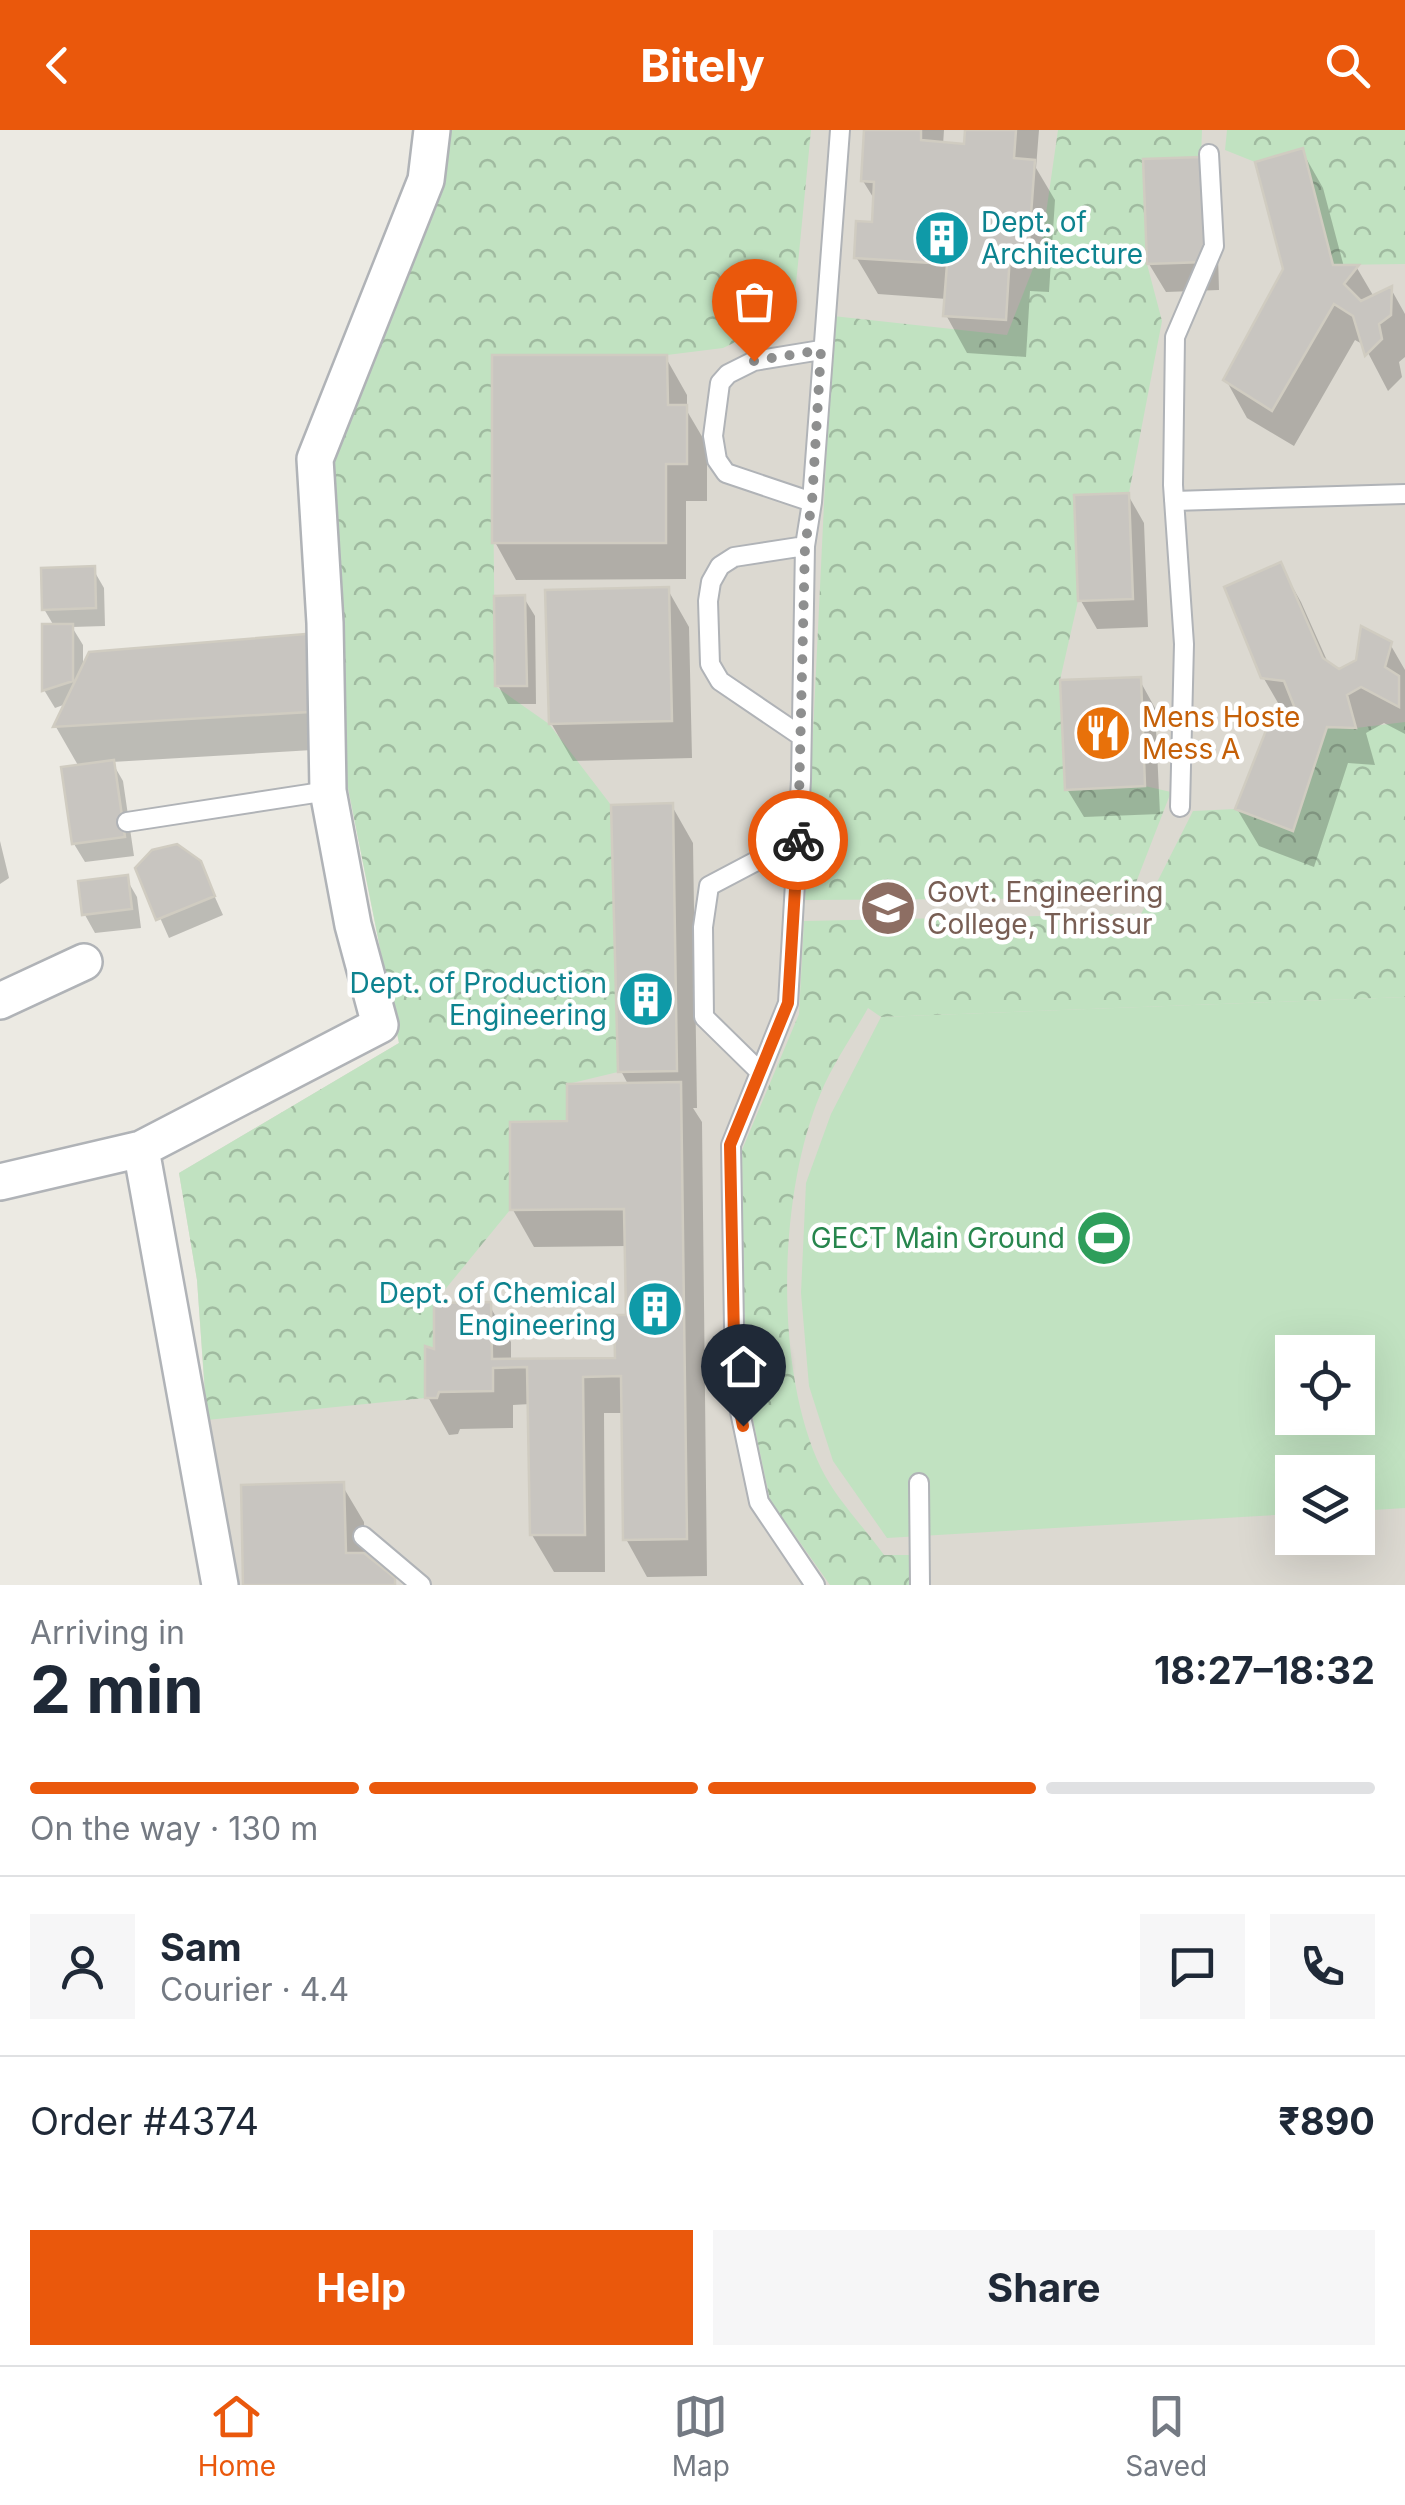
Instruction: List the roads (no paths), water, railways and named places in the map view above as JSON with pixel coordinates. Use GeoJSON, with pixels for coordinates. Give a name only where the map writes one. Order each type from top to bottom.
{"type":"FeatureCollection","features":[{"type":"Feature","properties":{"kind":"street"},"geometry":{"type":"LineString","coordinates":[[0,1182],[142,1149],[380,1025],[354,925],[328,791],[325,623],[314,459],[426,180],[432,130]]}},
{"type":"Feature","properties":{"kind":"street"},"geometry":{"type":"LineString","coordinates":[[0,1001],[84,962]]}},
{"type":"Feature","properties":{"kind":"street"},"geometry":{"type":"LineString","coordinates":[[142,1149],[220,1585]]}},
{"type":"Feature","properties":{"kind":"lane"},"geometry":{"type":"LineString","coordinates":[[815,1585],[759,1502],[735,1388],[727,1335],[730,1145],[788,1003],[798,839],[805,546],[812,502],[840,130]]}},
{"type":"Feature","properties":{"kind":"lane"},"geometry":{"type":"LineString","coordinates":[[1180,807],[1184,644],[1174,501],[1175,337],[1214,246],[1208,154]]}},
{"type":"Feature","properties":{"kind":"lane"},"geometry":{"type":"LineString","coordinates":[[812,502],[726,473],[717,460],[716,402],[720,383],[728,374],[754,361],[821,350]]}},
{"type":"Feature","properties":{"kind":"lane"},"geometry":{"type":"LineString","coordinates":[[1174,501],[1405,494]]}},
{"type":"Feature","properties":{"kind":"lane"},"geometry":{"type":"LineString","coordinates":[[801,736],[720,682],[710,664],[708,601],[711,582],[720,566],[734,557],[805,546]]}},
{"type":"Feature","properties":{"kind":"lane"},"geometry":{"type":"LineString","coordinates":[[127,822],[328,791]]}},
{"type":"Feature","properties":{"kind":"lane"},"geometry":{"type":"LineString","coordinates":[[760,1072],[704,1016],[703,927],[709,886],[798,839]]}},
{"type":"Feature","properties":{"kind":"lane"},"geometry":{"type":"LineString","coordinates":[[920,1483],[920,1585]]}},
{"type":"Feature","properties":{"kind":"lane"},"geometry":{"type":"LineString","coordinates":[[363,1536],[421,1585]]}},
{"type":"Feature","properties":{"kind":"place","name":"Dept. of Architecture"},"geometry":{"type":"Point","coordinates":[942,238]}},
{"type":"Feature","properties":{"kind":"place","name":"Mens Hoste Mess A"},"geometry":{"type":"Point","coordinates":[1103,733]}},
{"type":"Feature","properties":{"kind":"place","name":"Govt. Engineering College, Thrissur"},"geometry":{"type":"Point","coordinates":[888,908]}},
{"type":"Feature","properties":{"kind":"place","name":"Dept. of Production Engineering"},"geometry":{"type":"Point","coordinates":[646,999]}},
{"type":"Feature","properties":{"kind":"place","name":"GECT Main Ground"},"geometry":{"type":"Point","coordinates":[1104,1238]}},
{"type":"Feature","properties":{"kind":"place","name":"Dept. of Chemical Engineering"},"geometry":{"type":"Point","coordinates":[655,1309]}}]}
